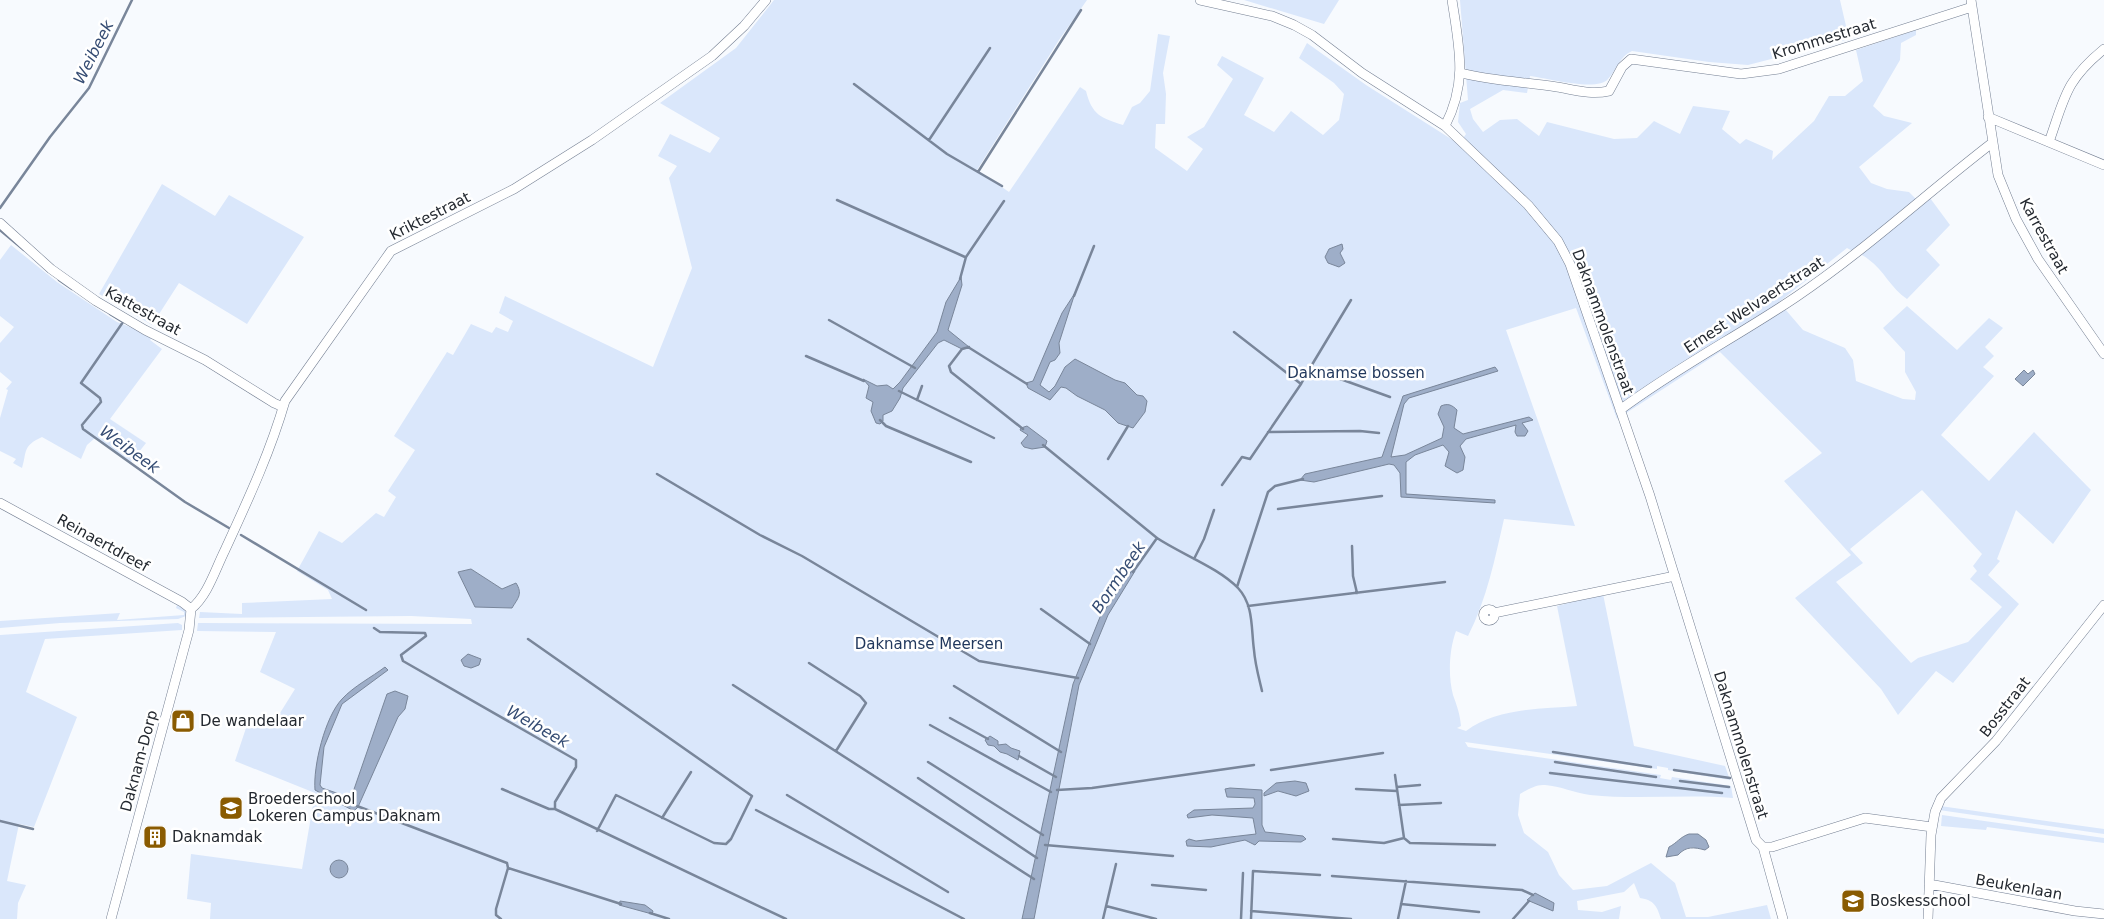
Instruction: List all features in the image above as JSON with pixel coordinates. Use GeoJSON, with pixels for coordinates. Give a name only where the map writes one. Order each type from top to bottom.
{"type":"FeatureCollection","features":[{"type":"Feature","properties":{"kind":"street","name":"Kriktestraat"},"geometry":{"type":"LineString","coordinates":[[191,609],[203,596],[238,522],[283,407],[391,251],[514,189],[592,140],[712,56],[744,26],[766,0]]}},
{"type":"Feature","properties":{"kind":"street","name":"Daknammolenstraat"},"geometry":{"type":"LineString","coordinates":[[1200,0],[1272,16],[1294,25],[1312,36],[1362,74],[1445,126],[1528,205],[1558,241],[1570,264],[1650,496],[1756,840],[1764,847],[1783,919]]}},
{"type":"Feature","properties":{"kind":"street"},"geometry":{"type":"LineString","coordinates":[[1445,126],[1459,93],[1461,73],[1452,0]]}},
{"type":"Feature","properties":{"kind":"street","name":"Krommestraat"},"geometry":{"type":"LineString","coordinates":[[1461,73],[1487,79],[1596,94],[1609,91],[1622,67],[1631,59],[1741,74],[1779,69],[1972,4]]}},
{"type":"Feature","properties":{"kind":"street","name":"Karrestraat"},"geometry":{"type":"LineString","coordinates":[[1972,4],[1998,175],[2016,219],[2052,282],[2104,354]]}},
{"type":"Feature","properties":{"kind":"street"},"geometry":{"type":"LineString","coordinates":[[2049,142],[2063,98],[2076,75],[2104,49]]}},
{"type":"Feature","properties":{"kind":"street"},"geometry":{"type":"LineString","coordinates":[[1988,117],[2104,165]]}},
{"type":"Feature","properties":{"kind":"street","name":"Ernest Welvaertstraat"},"geometry":{"type":"LineString","coordinates":[[1620,410],[1652,387],[1795,298],[1852,256],[1992,142]]}},
{"type":"Feature","properties":{"kind":"street","name":"Kattestraat"},"geometry":{"type":"LineString","coordinates":[[0,223],[51,269],[96,301],[145,330],[205,360],[283,407]]}},
{"type":"Feature","properties":{"kind":"street","name":"Reinaertdreef"},"geometry":{"type":"LineString","coordinates":[[0,503],[182,602],[191,609]]}},
{"type":"Feature","properties":{"kind":"street"},"geometry":{"type":"LineString","coordinates":[[1494,613],[1675,576]]}},
{"type":"Feature","properties":{"kind":"street","name":"Bosstraat"},"geometry":{"type":"LineString","coordinates":[[1928,919],[1932,827],[1935,812],[1941,798],[1996,741],[2104,605]]}},
{"type":"Feature","properties":{"kind":"street","name":"Daknam-Dorp"},"geometry":{"type":"LineString","coordinates":[[111,919],[189,630],[191,609]]}},
{"type":"Feature","properties":{"kind":"street"},"geometry":{"type":"LineString","coordinates":[[1764,847],[1772,847],[1865,818],[1932,827]]}},
{"type":"Feature","properties":{"kind":"street","name":"Beukenlaan"},"geometry":{"type":"LineString","coordinates":[[1929,884],[2075,915],[2104,914]]}},
{"type":"Feature","properties":{"kind":"green space"},"geometry":{"type":"Polygon","coordinates":[[[774,0],[1087,0],[1059,40],[977,170],[1009,192],[1080,87],[1086,91],[1091,105],[1098,114],[1123,125],[1132,107],[1140,103],[1150,91],[1158,34],[1170,36],[1163,73],[1166,94],[1165,124],[1156,124],[1155,148],[1187,171],[1203,149],[1187,137],[1204,127],[1233,79],[1217,65],[1222,56],[1264,78],[1244,115],[1274,132],[1291,111],[1323,135],[1339,120],[1344,94],[1334,83],[1299,58],[1307,43],[1366,85],[1459,144],[1466,134],[1458,122],[1460,103],[1468,100],[1460,0],[1840,0],[1849,39],[1748,65],[1709,62],[1632,51],[1624,56],[1608,79],[1602,83],[1583,84],[1530,76],[1527,93],[1503,90],[1470,109],[1473,119],[1483,132],[1500,120],[1517,119],[1539,136],[1547,122],[1614,139],[1637,138],[1654,121],[1680,134],[1693,106],[1730,111],[1722,129],[1740,144],[1746,139],[1773,151],[1772,160],[1814,121],[1829,96],[1845,96],[1863,81],[1856,50],[1916,30],[1916,35],[1901,43],[1900,60],[1873,106],[1884,116],[1912,123],[1859,167],[1871,183],[1887,189],[1909,192],[1922,205],[1930,198],[1950,225],[1926,250],[1940,265],[1907,299],[1896,290],[1874,263],[1847,248],[1779,302],[1803,330],[1845,348],[1853,360],[1856,381],[1903,399],[1915,400],[1916,392],[1905,372],[1905,352],[1883,328],[1907,306],[1957,350],[1989,318],[2003,328],[1985,347],[1994,356],[1983,367],[1994,376],[1941,435],[1989,481],[2034,432],[2091,490],[2053,544],[2016,510],[1997,559],[2000,561],[1988,575],[2019,604],[1953,683],[1936,671],[1898,715],[1881,689],[1795,598],[1851,555],[1784,481],[1822,453],[1720,352],[1617,419],[1576,308],[1506,330],[1575,526],[1504,519],[1490,578],[1475,622],[1468,636],[1456,631],[1452,646],[1450,680],[1461,726],[1457,728],[1466,731],[1478,723],[1491,718],[1519,711],[1577,706],[1557,606],[1603,594],[1634,746],[1725,766],[1730,780],[1668,770],[1668,768],[1657,766],[1657,769],[1465,742],[1468,747],[1661,775],[1660,778],[1671,780],[1672,777],[1731,786],[1733,798],[1590,795],[1538,785],[1520,794],[1518,815],[1524,833],[1548,852],[1559,875],[1573,890],[1607,886],[1651,863],[1675,883],[1686,917],[1708,917],[1767,905],[1771,919],[1661,919],[1654,904],[1649,900],[1640,898],[1634,883],[1624,892],[1577,901],[1578,910],[1602,912],[1621,906],[1619,919],[210,919],[211,903],[187,899],[191,854],[302,869],[315,793],[235,761],[248,722],[270,729],[295,689],[260,672],[276,632],[197,631],[198,623],[472,624],[471,619],[411,616],[199,618],[200,612],[242,614],[242,603],[332,599],[328,590],[297,571],[319,531],[342,543],[376,513],[384,517],[396,497],[388,491],[415,450],[394,436],[447,352],[453,355],[471,324],[492,333],[496,327],[508,332],[513,321],[499,313],[505,296],[653,367],[692,268],[669,178],[677,166],[658,156],[670,134],[710,153],[720,138],[660,103],[736,48],[774,0]],[[1922,490],[1850,549],[1863,563],[1836,582],[1911,663],[1918,658],[1968,642],[2002,607],[1970,579],[1977,571],[1973,566],[1982,554],[1922,490]],[[471,569],[458,572],[502,589],[471,569]]]}},
{"type":"Feature","properties":{"kind":"green space"},"geometry":{"type":"Polygon","coordinates":[[[1244,0],[1339,0],[1324,24],[1244,0]]]}},
{"type":"Feature","properties":{"kind":"green space"},"geometry":{"type":"Polygon","coordinates":[[[162,184],[215,216],[229,195],[304,237],[247,324],[179,283],[152,325],[99,294],[162,184]]]}},
{"type":"Feature","properties":{"kind":"green space"},"geometry":{"type":"Polygon","coordinates":[[[11,245],[57,282],[117,322],[153,336],[150,340],[162,349],[110,419],[146,443],[131,462],[95,438],[87,445],[81,459],[42,437],[31,443],[26,450],[22,468],[13,463],[16,459],[0,451],[0,418],[8,390],[6,389],[12,382],[0,372],[0,343],[14,327],[0,316],[0,260],[11,245]]]}},
{"type":"Feature","properties":{"kind":"green space"},"geometry":{"type":"Polygon","coordinates":[[[177,605],[186,610],[186,616],[178,619],[60,623],[0,628],[0,621],[120,613],[117,620],[184,615],[184,612],[176,608],[177,605]]]}},
{"type":"Feature","properties":{"kind":"green space"},"geometry":{"type":"Polygon","coordinates":[[[178,623],[182,625],[182,630],[45,639],[26,692],[77,717],[34,827],[19,824],[7,881],[26,885],[18,903],[17,919],[0,919],[0,635],[178,623]]]}},
{"type":"Feature","properties":{"kind":"green space"},"geometry":{"type":"Polygon","coordinates":[[[1940,806],[2104,829],[2104,834],[1939,810],[1940,806]]]}},
{"type":"Feature","properties":{"kind":"green space"},"geometry":{"type":"Polygon","coordinates":[[[1942,815],[2104,838],[2104,843],[1987,827],[1986,830],[1941,826],[1942,815]]]}},
{"type":"Feature","properties":{"kind":"shaded area"},"geometry":{"type":"Polygon","coordinates":[[[1342,244],[1343,249],[1340,253],[1345,263],[1339,267],[1328,263],[1325,257],[1329,249],[1342,244]]]}},
{"type":"Feature","properties":{"kind":"shaded area"},"geometry":{"type":"Polygon","coordinates":[[[961,277],[962,285],[948,330],[969,347],[962,349],[944,340],[938,343],[903,388],[900,398],[892,411],[883,415],[883,421],[880,424],[876,423],[871,411],[873,402],[866,398],[869,386],[863,379],[877,386],[887,385],[893,389],[900,382],[937,332],[946,302],[961,277]]]}},
{"type":"Feature","properties":{"kind":"shaded area"},"geometry":{"type":"Polygon","coordinates":[[[1075,293],[1059,343],[1060,353],[1055,360],[1050,362],[1040,385],[1049,392],[1055,386],[1065,367],[1075,359],[1115,380],[1125,383],[1137,395],[1143,396],[1147,401],[1145,412],[1133,428],[1118,423],[1105,410],[1077,396],[1066,388],[1061,387],[1050,400],[1028,388],[1026,383],[1033,381],[1062,313],[1075,293]]]}},
{"type":"Feature","properties":{"kind":"shaded area"},"geometry":{"type":"Polygon","coordinates":[[[1495,367],[1498,371],[1409,398],[1404,404],[1391,457],[1405,455],[1442,438],[1444,427],[1438,414],[1443,405],[1450,405],[1457,410],[1454,428],[1463,434],[1529,417],[1533,420],[1522,423],[1528,431],[1525,436],[1517,436],[1515,432],[1516,425],[1466,439],[1460,446],[1465,457],[1463,470],[1457,473],[1445,466],[1449,452],[1443,445],[1415,455],[1406,462],[1406,494],[1495,500],[1495,503],[1401,497],[1400,473],[1394,465],[1389,464],[1314,482],[1300,480],[1305,474],[1382,457],[1403,396],[1495,367]]]}},
{"type":"Feature","properties":{"kind":"shaded area"},"geometry":{"type":"Polygon","coordinates":[[[2024,370],[2028,374],[2033,370],[2035,374],[2023,386],[2015,379],[2024,370]]]}},
{"type":"Feature","properties":{"kind":"shaded area"},"geometry":{"type":"Polygon","coordinates":[[[1027,426],[1047,441],[1045,447],[1032,449],[1024,447],[1021,443],[1028,435],[1020,430],[1027,426]]]}},
{"type":"Feature","properties":{"kind":"shaded area"},"geometry":{"type":"Polygon","coordinates":[[[471,569],[502,589],[516,583],[519,593],[518,599],[512,608],[475,607],[458,572],[471,569]]]}},
{"type":"Feature","properties":{"kind":"shaded area"},"geometry":{"type":"Polygon","coordinates":[[[1133,569],[1135,571],[1108,615],[1079,685],[1034,919],[1022,919],[1073,684],[1100,617],[1133,569]]]}},
{"type":"Feature","properties":{"kind":"shaded area"},"geometry":{"type":"Polygon","coordinates":[[[468,654],[481,659],[479,665],[471,668],[464,666],[461,660],[468,654]]]}},
{"type":"Feature","properties":{"kind":"shaded area"},"geometry":{"type":"Polygon","coordinates":[[[385,667],[388,670],[342,704],[324,747],[320,785],[322,788],[351,798],[387,694],[395,691],[408,696],[405,709],[398,717],[358,807],[354,811],[315,790],[318,755],[330,717],[342,699],[385,667]]]}},
{"type":"Feature","properties":{"kind":"shaded area"},"geometry":{"type":"Polygon","coordinates":[[[990,736],[998,741],[998,745],[1006,744],[1020,751],[1018,760],[1000,752],[994,746],[988,745],[985,740],[990,736]]]}},
{"type":"Feature","properties":{"kind":"shaded area"},"geometry":{"type":"Polygon","coordinates":[[[1295,781],[1306,783],[1309,791],[1296,796],[1278,791],[1264,796],[1264,793],[1276,783],[1295,781]]]}},
{"type":"Feature","properties":{"kind":"shaded area"},"geometry":{"type":"Polygon","coordinates":[[[1225,789],[1262,790],[1262,825],[1265,832],[1303,836],[1306,839],[1301,842],[1259,841],[1255,845],[1245,840],[1211,847],[1187,846],[1186,841],[1189,839],[1196,841],[1256,834],[1253,818],[1212,815],[1188,818],[1187,815],[1194,810],[1253,808],[1255,804],[1254,798],[1227,797],[1225,789]]]}},
{"type":"Feature","properties":{"kind":"shaded area"},"geometry":{"type":"Polygon","coordinates":[[[1689,834],[1698,834],[1706,840],[1709,847],[1705,850],[1687,849],[1678,855],[1666,857],[1669,847],[1689,834]]]}},
{"type":"Feature","properties":{"kind":"shaded area"},"geometry":{"type":"Polygon","coordinates":[[[335,860],[343,860],[348,865],[346,876],[335,878],[330,873],[330,865],[335,860]]]}},
{"type":"Feature","properties":{"kind":"shaded area"},"geometry":{"type":"Polygon","coordinates":[[[1535,893],[1554,903],[1553,911],[1527,900],[1535,893]]]}},
{"type":"Feature","properties":{"kind":"shaded area"},"geometry":{"type":"Polygon","coordinates":[[[620,901],[645,905],[653,911],[652,914],[619,905],[620,901]]]}},
{"type":"Feature","properties":{"kind":"waterway","name":"Weibeek"},"geometry":{"type":"LineString","coordinates":[[0,208],[50,137],[89,88],[132,0]]}},
{"type":"Feature","properties":{"kind":"waterway"},"geometry":{"type":"LineString","coordinates":[[978,172],[1081,10]]}},
{"type":"Feature","properties":{"kind":"waterway"},"geometry":{"type":"LineString","coordinates":[[929,140],[990,48]]}},
{"type":"Feature","properties":{"kind":"waterway"},"geometry":{"type":"LineString","coordinates":[[854,84],[947,154],[1002,186]]}},
{"type":"Feature","properties":{"kind":"waterway"},"geometry":{"type":"LineString","coordinates":[[837,200],[965,257]]}},
{"type":"Feature","properties":{"kind":"waterway"},"geometry":{"type":"LineString","coordinates":[[960,279],[966,257],[1004,201]]}},
{"type":"Feature","properties":{"kind":"waterway","name":"Weibeek"},"geometry":{"type":"LineString","coordinates":[[0,230],[24,250]]}},
{"type":"Feature","properties":{"kind":"waterway"},"geometry":{"type":"LineString","coordinates":[[1074,296],[1094,246]]}},
{"type":"Feature","properties":{"kind":"waterway","name":"Weibeek"},"geometry":{"type":"LineString","coordinates":[[59,280],[72,289]]}},
{"type":"Feature","properties":{"kind":"waterway"},"geometry":{"type":"LineString","coordinates":[[1351,300],[1310,368],[1390,397]]}},
{"type":"Feature","properties":{"kind":"waterway","name":"Weibeek"},"geometry":{"type":"LineString","coordinates":[[110,314],[123,322],[81,383],[100,398],[101,402],[82,425],[83,429],[185,502],[229,528]]}},
{"type":"Feature","properties":{"kind":"waterway"},"geometry":{"type":"LineString","coordinates":[[829,320],[915,368]]}},
{"type":"Feature","properties":{"kind":"waterway"},"geometry":{"type":"LineString","coordinates":[[1234,332],[1301,384],[1310,368]]}},
{"type":"Feature","properties":{"kind":"waterway"},"geometry":{"type":"LineString","coordinates":[[968,347],[1027,384]]}},
{"type":"Feature","properties":{"kind":"waterway","name":"Bormbeek"},"geometry":{"type":"LineString","coordinates":[[969,347],[962,349],[949,366],[951,372],[1023,429]]}},
{"type":"Feature","properties":{"kind":"waterway"},"geometry":{"type":"LineString","coordinates":[[806,356],[864,381]]}},
{"type":"Feature","properties":{"kind":"waterway"},"geometry":{"type":"LineString","coordinates":[[1222,485],[1242,457],[1250,459],[1301,384]]}},
{"type":"Feature","properties":{"kind":"waterway"},"geometry":{"type":"LineString","coordinates":[[917,400],[922,386]]}},
{"type":"Feature","properties":{"kind":"waterway"},"geometry":{"type":"LineString","coordinates":[[899,391],[994,438]]}},
{"type":"Feature","properties":{"kind":"waterway"},"geometry":{"type":"LineString","coordinates":[[880,420],[886,426],[971,462]]}},
{"type":"Feature","properties":{"kind":"waterway"},"geometry":{"type":"LineString","coordinates":[[1108,459],[1128,426]]}},
{"type":"Feature","properties":{"kind":"waterway"},"geometry":{"type":"LineString","coordinates":[[1268,432],[1360,431],[1379,433]]}},
{"type":"Feature","properties":{"kind":"waterway","name":"Bormbeek"},"geometry":{"type":"LineString","coordinates":[[1043,445],[1157,538],[1133,572]]}},
{"type":"Feature","properties":{"kind":"waterway"},"geometry":{"type":"LineString","coordinates":[[657,474],[760,535],[802,556],[979,661],[1078,678]]}},
{"type":"Feature","properties":{"kind":"waterway"},"geometry":{"type":"LineString","coordinates":[[1237,587],[1268,492],[1275,486],[1303,479]]}},
{"type":"Feature","properties":{"kind":"waterway"},"geometry":{"type":"LineString","coordinates":[[1278,509],[1382,496]]}},
{"type":"Feature","properties":{"kind":"waterway"},"geometry":{"type":"LineString","coordinates":[[1194,559],[1204,539],[1214,510]]}},
{"type":"Feature","properties":{"kind":"waterway","name":"Weibeek"},"geometry":{"type":"LineString","coordinates":[[241,535],[366,610]]}},
{"type":"Feature","properties":{"kind":"waterway"},"geometry":{"type":"LineString","coordinates":[[1157,538],[1221,574],[1238,588],[1243,595],[1251,618],[1255,660],[1262,691]]}},
{"type":"Feature","properties":{"kind":"waterway"},"geometry":{"type":"LineString","coordinates":[[1352,546],[1353,576],[1357,593]]}},
{"type":"Feature","properties":{"kind":"waterway"},"geometry":{"type":"LineString","coordinates":[[1248,606],[1445,582]]}},
{"type":"Feature","properties":{"kind":"waterway"},"geometry":{"type":"LineString","coordinates":[[1041,609],[1090,644]]}},
{"type":"Feature","properties":{"kind":"waterway","name":"Weibeek"},"geometry":{"type":"LineString","coordinates":[[374,628],[380,632],[425,633],[426,636],[401,655],[403,661],[576,760],[576,767],[555,802],[555,809],[786,919]]}},
{"type":"Feature","properties":{"kind":"waterway"},"geometry":{"type":"LineString","coordinates":[[528,639],[752,796],[731,839],[726,844],[714,843],[616,795],[597,831]]}},
{"type":"Feature","properties":{"kind":"waterway"},"geometry":{"type":"LineString","coordinates":[[809,663],[860,696],[866,703],[836,751]]}},
{"type":"Feature","properties":{"kind":"waterway"},"geometry":{"type":"LineString","coordinates":[[733,685],[1034,879]]}},
{"type":"Feature","properties":{"kind":"waterway"},"geometry":{"type":"LineString","coordinates":[[954,686],[1061,752]]}},
{"type":"Feature","properties":{"kind":"waterway"},"geometry":{"type":"LineString","coordinates":[[950,718],[988,739]]}},
{"type":"Feature","properties":{"kind":"waterway"},"geometry":{"type":"LineString","coordinates":[[930,725],[1051,792]]}},
{"type":"Feature","properties":{"kind":"waterway"},"geometry":{"type":"LineString","coordinates":[[1553,752],[1651,767]]}},
{"type":"Feature","properties":{"kind":"waterway"},"geometry":{"type":"LineString","coordinates":[[1271,770],[1383,753]]}},
{"type":"Feature","properties":{"kind":"waterway"},"geometry":{"type":"LineString","coordinates":[[1019,756],[1056,777]]}},
{"type":"Feature","properties":{"kind":"waterway"},"geometry":{"type":"LineString","coordinates":[[928,762],[1043,835]]}},
{"type":"Feature","properties":{"kind":"waterway"},"geometry":{"type":"LineString","coordinates":[[1555,762],[1656,777]]}},
{"type":"Feature","properties":{"kind":"waterway"},"geometry":{"type":"LineString","coordinates":[[1057,790],[1092,788],[1254,765]]}},
{"type":"Feature","properties":{"kind":"waterway"},"geometry":{"type":"LineString","coordinates":[[1674,770],[1730,778]]}},
{"type":"Feature","properties":{"kind":"waterway"},"geometry":{"type":"LineString","coordinates":[[662,818],[691,772]]}},
{"type":"Feature","properties":{"kind":"waterway"},"geometry":{"type":"LineString","coordinates":[[1550,773],[1722,793]]}},
{"type":"Feature","properties":{"kind":"waterway"},"geometry":{"type":"LineString","coordinates":[[1395,775],[1404,838],[1410,843],[1495,845]]}},
{"type":"Feature","properties":{"kind":"waterway"},"geometry":{"type":"LineString","coordinates":[[918,778],[1037,858]]}},
{"type":"Feature","properties":{"kind":"waterway"},"geometry":{"type":"LineString","coordinates":[[1680,781],[1729,787]]}},
{"type":"Feature","properties":{"kind":"waterway"},"geometry":{"type":"LineString","coordinates":[[1397,787],[1420,785]]}},
{"type":"Feature","properties":{"kind":"waterway"},"geometry":{"type":"LineString","coordinates":[[502,789],[549,809],[555,809]]}},
{"type":"Feature","properties":{"kind":"waterway"},"geometry":{"type":"LineString","coordinates":[[1356,789],[1397,791]]}},
{"type":"Feature","properties":{"kind":"waterway"},"geometry":{"type":"LineString","coordinates":[[787,795],[948,892]]}},
{"type":"Feature","properties":{"kind":"waterway"},"geometry":{"type":"LineString","coordinates":[[1399,805],[1441,803]]}},
{"type":"Feature","properties":{"kind":"waterway"},"geometry":{"type":"LineString","coordinates":[[357,806],[507,863],[508,868],[496,909],[496,915],[501,919]]}},
{"type":"Feature","properties":{"kind":"waterway"},"geometry":{"type":"LineString","coordinates":[[756,810],[964,919]]}},
{"type":"Feature","properties":{"kind":"waterway"},"geometry":{"type":"LineString","coordinates":[[0,821],[33,829]]}},
{"type":"Feature","properties":{"kind":"waterway"},"geometry":{"type":"LineString","coordinates":[[1333,839],[1384,843],[1404,838]]}},
{"type":"Feature","properties":{"kind":"waterway"},"geometry":{"type":"LineString","coordinates":[[1045,845],[1173,856]]}},
{"type":"Feature","properties":{"kind":"waterway"},"geometry":{"type":"LineString","coordinates":[[1103,919],[1116,864]]}},
{"type":"Feature","properties":{"kind":"waterway"},"geometry":{"type":"LineString","coordinates":[[508,868],[621,904]]}},
{"type":"Feature","properties":{"kind":"waterway"},"geometry":{"type":"LineString","coordinates":[[1251,919],[1253,871],[1320,875]]}},
{"type":"Feature","properties":{"kind":"waterway"},"geometry":{"type":"LineString","coordinates":[[1241,919],[1243,873]]}},
{"type":"Feature","properties":{"kind":"waterway"},"geometry":{"type":"LineString","coordinates":[[1332,876],[1522,890],[1533,895]]}},
{"type":"Feature","properties":{"kind":"waterway"},"geometry":{"type":"LineString","coordinates":[[1398,919],[1406,881]]}},
{"type":"Feature","properties":{"kind":"waterway"},"geometry":{"type":"LineString","coordinates":[[1152,885],[1206,890]]}},
{"type":"Feature","properties":{"kind":"waterway"},"geometry":{"type":"LineString","coordinates":[[1513,919],[1529,901]]}},
{"type":"Feature","properties":{"kind":"waterway"},"geometry":{"type":"LineString","coordinates":[[1401,904],[1479,912]]}},
{"type":"Feature","properties":{"kind":"waterway"},"geometry":{"type":"LineString","coordinates":[[1106,906],[1156,919]]}},
{"type":"Feature","properties":{"kind":"waterway"},"geometry":{"type":"LineString","coordinates":[[1251,911],[1351,919]]}},
{"type":"Feature","properties":{"kind":"waterway"},"geometry":{"type":"LineString","coordinates":[[650,913],[669,919]]}},
{"type":"Feature","properties":{"kind":"place","name":"De wandelaar"},"geometry":{"type":"Point","coordinates":[183,721]}},
{"type":"Feature","properties":{"kind":"place","name":"Broederschool Lokeren Campus Daknam"},"geometry":{"type":"Point","coordinates":[231,808]}},
{"type":"Feature","properties":{"kind":"place","name":"Daknamdak"},"geometry":{"type":"Point","coordinates":[155,837]}},
{"type":"Feature","properties":{"kind":"place","name":"Boskesschool"},"geometry":{"type":"Point","coordinates":[1853,901]}},
{"type":"Feature","properties":{"kind":"park label","name":"Daknamse bossen"},"geometry":{"type":"Point","coordinates":[1356,373]}},
{"type":"Feature","properties":{"kind":"park label","name":"Daknamse Meersen"},"geometry":{"type":"Point","coordinates":[929,644]}}]}
